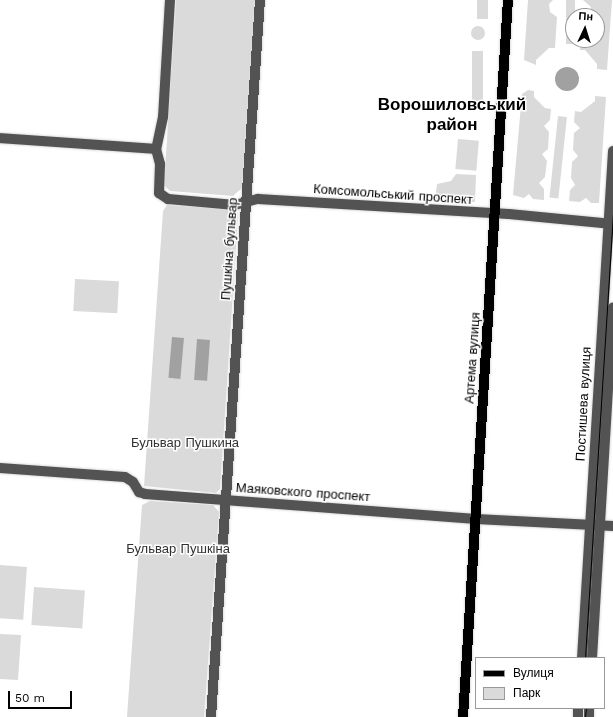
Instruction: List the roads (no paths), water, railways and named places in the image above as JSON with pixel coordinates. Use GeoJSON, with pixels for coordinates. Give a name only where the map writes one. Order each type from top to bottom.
{"type":"FeatureCollection","features":[{"type":"Feature","properties":{"kind":"main road","name":"Артема вулиця"},"geometry":{"type":"LineString","coordinates":[[463,717],[508,0]]}},
{"type":"Feature","properties":{"kind":"street"},"geometry":{"type":"LineString","coordinates":[[0,138],[156,149],[163,117],[170,0]]}},
{"type":"Feature","properties":{"kind":"street","name":"Пушкіна бульвар"},"geometry":{"type":"LineString","coordinates":[[211,717],[260,0]]}},
{"type":"Feature","properties":{"kind":"street","name":"Комсомольський проспект"},"geometry":{"type":"LineString","coordinates":[[156,149],[160,164],[159,193],[172,201],[235,205],[258,199],[611,223]]}},
{"type":"Feature","properties":{"kind":"street","name":"Постишева вулиця"},"geometry":{"type":"LineString","coordinates":[[592,657],[594,524],[611,223],[613,151]]}},
{"type":"Feature","properties":{"kind":"street","name":"Постишева вулиця"},"geometry":{"type":"LineString","coordinates":[[582,657],[613,308]]}},
{"type":"Feature","properties":{"kind":"street","name":"Маяковского проспект"},"geometry":{"type":"LineString","coordinates":[[0,468],[125,477],[133,482],[138,492],[145,494],[476,519],[613,526]]}},
{"type":"Feature","properties":{"kind":"tram line"},"geometry":{"type":"LineString","coordinates":[[585,657],[613,214]]}},
{"type":"Feature","properties":{"kind":"tram line"},"geometry":{"type":"LineString","coordinates":[[585,717],[586,709]]}},
{"type":"Feature","properties":{"kind":"district","name":"Ворошиловський район"},"geometry":{"type":"Point","coordinates":[452,115]}},
{"type":"Feature","properties":{"kind":"park label","name":"Бульвар Пушкина"},"geometry":{"type":"Point","coordinates":[185,443]}},
{"type":"Feature","properties":{"kind":"park label","name":"Бульвар Пушкіна"},"geometry":{"type":"Point","coordinates":[178,549]}}]}
